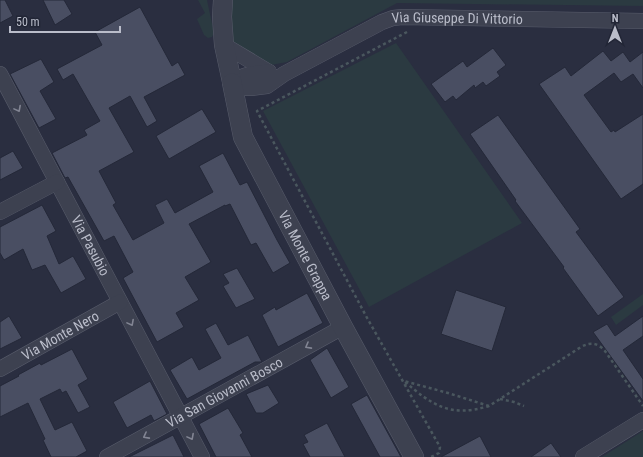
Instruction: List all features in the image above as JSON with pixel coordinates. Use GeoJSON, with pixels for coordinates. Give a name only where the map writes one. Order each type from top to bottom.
{"type":"FeatureCollection","features":[{"type":"Feature","properties":{"kind":"street","name":"Via Monte Grappa"},"geometry":{"type":"LineString","coordinates":[[212,0],[220,36],[224,45]]}},
{"type":"Feature","properties":{"kind":"street","name":"Via Monte Grappa"},"geometry":{"type":"LineString","coordinates":[[223,0],[222,17],[224,45],[238,116],[244,137],[343,327],[414,457]]}},
{"type":"Feature","properties":{"kind":"street","name":"Via Giuseppe Di Vittorio"},"geometry":{"type":"LineString","coordinates":[[232,83],[245,75],[268,79],[284,74],[382,22],[393,18],[643,21]]}},
{"type":"Feature","properties":{"kind":"street","name":"Via Giuseppe Di Vittorio"},"geometry":{"type":"LineString","coordinates":[[224,45],[268,79]]}},
{"type":"Feature","properties":{"kind":"street","name":"Via Pasubio"},"geometry":{"type":"LineString","coordinates":[[0,74],[202,457]]}},
{"type":"Feature","properties":{"kind":"street"},"geometry":{"type":"LineString","coordinates":[[238,116],[240,107],[243,103],[268,79]]}},
{"type":"Feature","properties":{"kind":"street"},"geometry":{"type":"LineString","coordinates":[[0,212],[57,182]]}},
{"type":"Feature","properties":{"kind":"street","name":"Via Monte Nero"},"geometry":{"type":"LineString","coordinates":[[0,369],[120,302]]}},
{"type":"Feature","properties":{"kind":"street","name":"Via San Giovanni Bosco"},"geometry":{"type":"LineString","coordinates":[[107,457],[343,327]]}},
{"type":"Feature","properties":{"kind":"street"},"geometry":{"type":"LineString","coordinates":[[583,457],[643,420]]}},
{"type":"Feature","properties":{"kind":"path"},"geometry":{"type":"LineString","coordinates":[[390,42],[257,111],[366,316],[404,381],[440,448],[439,453],[431,457]]}},
{"type":"Feature","properties":{"kind":"path"},"geometry":{"type":"LineString","coordinates":[[404,381],[426,399],[448,409],[475,410],[489,406],[581,347],[586,344],[593,343],[600,345],[605,351],[643,406]]}},
{"type":"Feature","properties":{"kind":"path"},"geometry":{"type":"LineString","coordinates":[[404,381],[489,406]]}},
{"type":"Feature","properties":{"kind":"path"},"geometry":{"type":"LineString","coordinates":[[500,399],[524,406]]}},
{"type":"Feature","properties":{"kind":"shaded area"},"geometry":{"type":"Polygon","coordinates":[[[198,0],[207,0],[214,33],[212,37],[208,38],[204,35],[197,19],[205,13],[198,0]]]}},
{"type":"Feature","properties":{"kind":"shaded area"},"geometry":{"type":"Polygon","coordinates":[[[230,0],[643,0],[643,6],[397,3],[287,62],[271,65],[232,42],[230,0]]]}},
{"type":"Feature","properties":{"kind":"shaded area"},"geometry":{"type":"Polygon","coordinates":[[[396,43],[522,223],[369,307],[263,111],[396,43]]]}},
{"type":"Feature","properties":{"kind":"shaded area"},"geometry":{"type":"Polygon","coordinates":[[[643,294],[643,305],[616,325],[611,317],[643,294]]]}},
{"type":"Feature","properties":{"kind":"shaded area"},"geometry":{"type":"Polygon","coordinates":[[[643,431],[643,457],[602,457],[643,431]]]}},
{"type":"Feature","properties":{"kind":"building"},"geometry":{"type":"Polygon","coordinates":[[[0,0],[5,0],[13,16],[0,23],[0,0]]]}},
{"type":"Feature","properties":{"kind":"building"},"geometry":{"type":"Polygon","coordinates":[[[43,0],[64,0],[72,14],[55,25],[43,0]]]}},
{"type":"Feature","properties":{"kind":"building"},"geometry":{"type":"Polygon","coordinates":[[[140,7],[172,66],[178,62],[185,75],[144,97],[157,121],[147,127],[130,96],[109,108],[134,152],[99,171],[116,203],[113,205],[133,240],[164,223],[155,205],[167,199],[175,213],[213,192],[199,166],[223,153],[240,185],[247,182],[290,263],[273,273],[256,243],[251,245],[230,204],[225,205],[189,224],[211,262],[185,277],[199,300],[176,313],[184,327],[157,342],[123,278],[133,272],[114,236],[104,241],[68,177],[65,178],[52,153],[87,135],[84,130],[100,121],[73,74],[63,80],[57,69],[102,45],[95,32],[140,7]]]}},
{"type":"Feature","properties":{"kind":"building"},"geometry":{"type":"Polygon","coordinates":[[[493,48],[506,65],[497,72],[500,76],[486,86],[483,82],[475,88],[474,85],[456,100],[453,96],[445,102],[431,84],[463,61],[467,67],[493,48]]]}},
{"type":"Feature","properties":{"kind":"building"},"geometry":{"type":"Polygon","coordinates":[[[603,51],[611,61],[623,52],[630,62],[643,52],[643,88],[633,74],[621,82],[614,73],[584,95],[611,132],[614,130],[615,132],[643,114],[643,184],[621,199],[539,84],[565,67],[571,76],[603,51]]]}},
{"type":"Feature","properties":{"kind":"building"},"geometry":{"type":"Polygon","coordinates":[[[41,59],[54,82],[40,91],[56,119],[39,128],[10,74],[41,59]]]}},
{"type":"Feature","properties":{"kind":"building"},"geometry":{"type":"Polygon","coordinates":[[[202,109],[216,132],[169,159],[156,136],[202,109]]]}},
{"type":"Feature","properties":{"kind":"building"},"geometry":{"type":"Polygon","coordinates":[[[498,115],[580,229],[576,232],[624,297],[598,316],[515,201],[516,200],[470,134],[498,115]]]}},
{"type":"Feature","properties":{"kind":"building"},"geometry":{"type":"Polygon","coordinates":[[[13,151],[23,168],[0,180],[0,158],[13,151]]]}},
{"type":"Feature","properties":{"kind":"building"},"geometry":{"type":"Polygon","coordinates":[[[42,205],[56,231],[47,236],[59,264],[73,256],[86,279],[61,293],[45,265],[32,270],[23,249],[4,260],[0,253],[0,227],[42,205]]]}},
{"type":"Feature","properties":{"kind":"building"},"geometry":{"type":"Polygon","coordinates":[[[237,268],[255,299],[236,308],[223,286],[229,283],[223,274],[237,268]]]}},
{"type":"Feature","properties":{"kind":"building"},"geometry":{"type":"Polygon","coordinates":[[[456,290],[506,307],[492,351],[441,334],[456,290]]]}},
{"type":"Feature","properties":{"kind":"building"},"geometry":{"type":"Polygon","coordinates":[[[307,293],[323,323],[278,347],[262,315],[275,307],[276,310],[307,293]]]}},
{"type":"Feature","properties":{"kind":"building"},"geometry":{"type":"Polygon","coordinates":[[[9,316],[22,338],[0,349],[0,322],[9,316]]]}},
{"type":"Feature","properties":{"kind":"building"},"geometry":{"type":"Polygon","coordinates":[[[643,316],[643,336],[623,350],[643,379],[643,401],[593,332],[607,324],[615,336],[643,316]]]}},
{"type":"Feature","properties":{"kind":"building"},"geometry":{"type":"Polygon","coordinates":[[[216,323],[228,345],[248,335],[262,362],[255,362],[187,399],[170,370],[192,357],[199,370],[221,358],[205,329],[216,323]]]}},
{"type":"Feature","properties":{"kind":"building"},"geometry":{"type":"Polygon","coordinates":[[[327,348],[349,387],[331,398],[310,360],[327,348]]]}},
{"type":"Feature","properties":{"kind":"building"},"geometry":{"type":"Polygon","coordinates":[[[72,349],[88,379],[78,385],[90,407],[78,413],[66,391],[62,393],[60,389],[40,399],[55,430],[72,422],[87,451],[76,457],[51,457],[43,440],[45,439],[28,403],[0,417],[0,386],[40,363],[41,365],[72,349]]]}},
{"type":"Feature","properties":{"kind":"building"},"geometry":{"type":"Polygon","coordinates":[[[150,381],[167,414],[154,421],[151,415],[127,428],[113,402],[150,381]]]}},
{"type":"Feature","properties":{"kind":"building"},"geometry":{"type":"Polygon","coordinates":[[[268,385],[279,403],[263,413],[256,413],[246,394],[268,385]]]}},
{"type":"Feature","properties":{"kind":"building"},"geometry":{"type":"Polygon","coordinates":[[[367,395],[401,457],[380,457],[351,404],[367,395]]]}},
{"type":"Feature","properties":{"kind":"building"},"geometry":{"type":"Polygon","coordinates":[[[228,408],[243,433],[240,435],[252,457],[216,457],[199,424],[228,408]]]}},
{"type":"Feature","properties":{"kind":"building"},"geometry":{"type":"Polygon","coordinates":[[[327,423],[345,457],[310,457],[303,444],[308,442],[304,435],[327,423]]]}},
{"type":"Feature","properties":{"kind":"building"},"geometry":{"type":"Polygon","coordinates":[[[173,435],[184,457],[129,457],[173,435]]]}},
{"type":"Feature","properties":{"kind":"building"},"geometry":{"type":"Polygon","coordinates":[[[480,436],[491,457],[441,457],[480,436]]]}},
{"type":"Feature","properties":{"kind":"building"},"geometry":{"type":"Polygon","coordinates":[[[551,443],[561,457],[531,457],[551,443]]]}}]}
